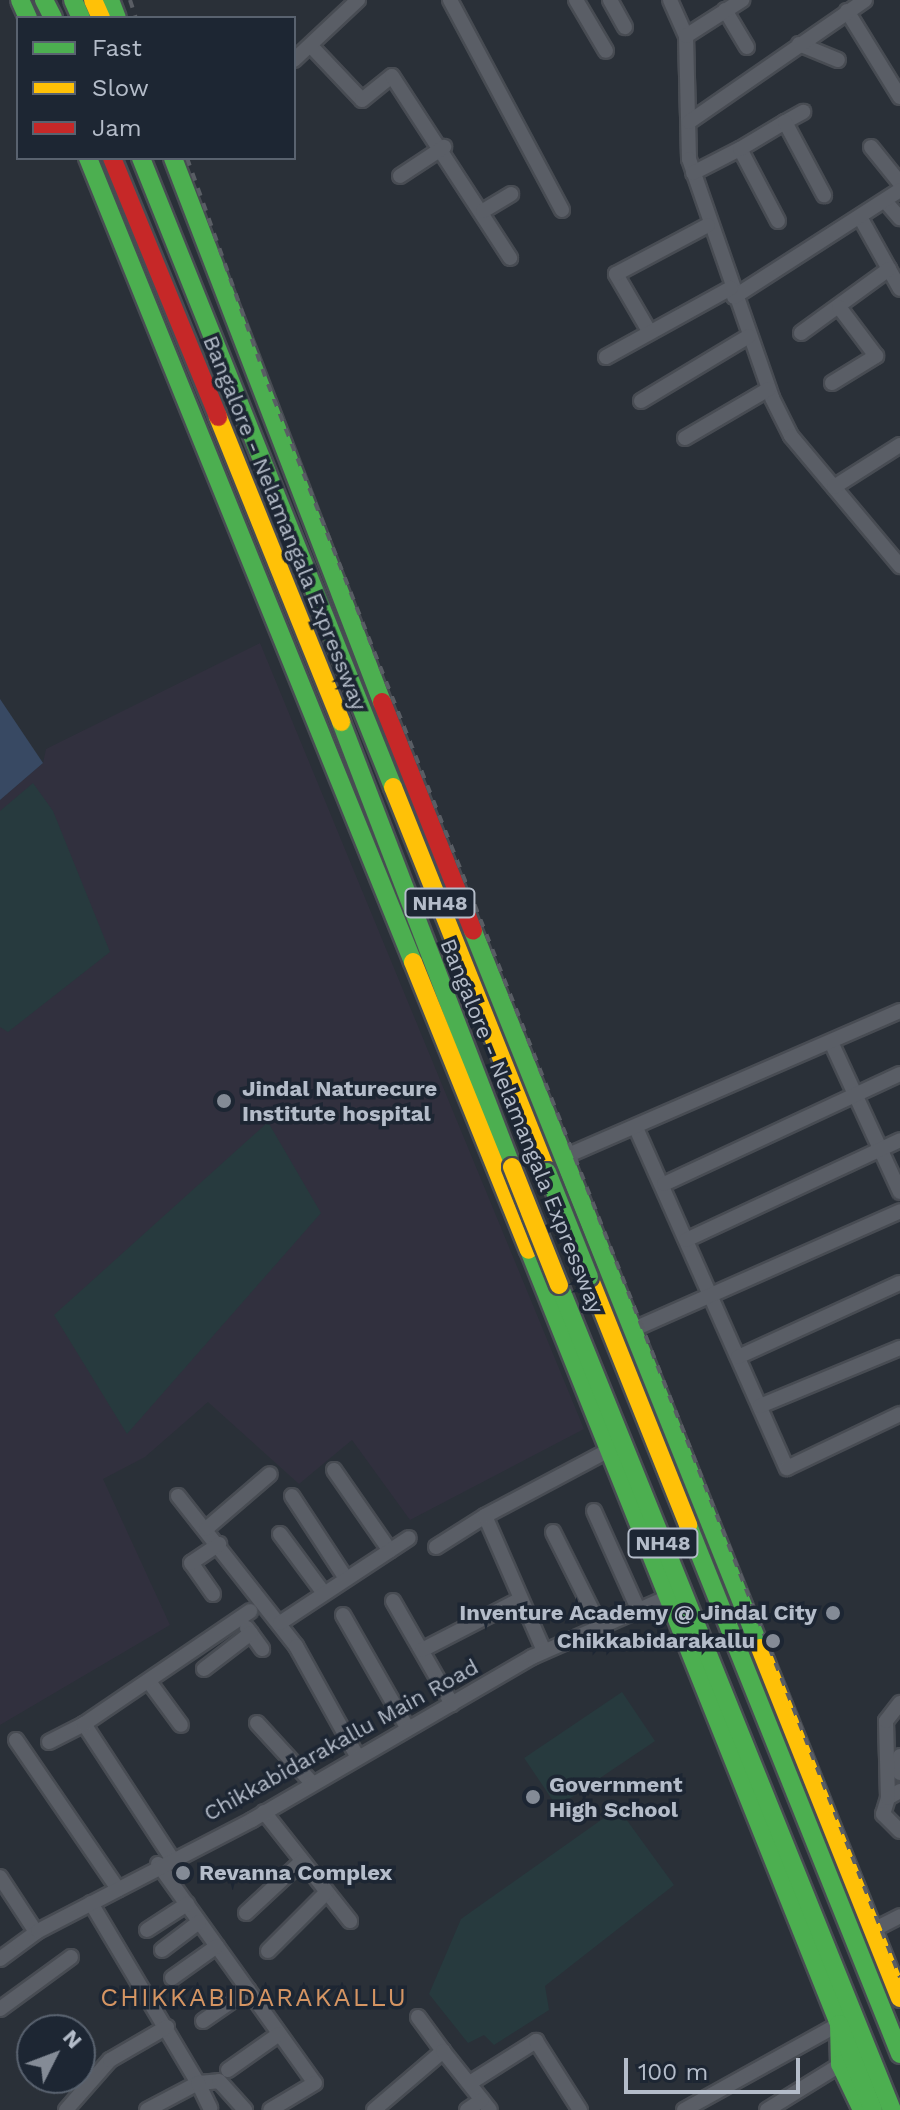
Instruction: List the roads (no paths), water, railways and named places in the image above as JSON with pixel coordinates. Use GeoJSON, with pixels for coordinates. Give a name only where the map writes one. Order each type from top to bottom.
{"type":"FeatureCollection","features":[{"type":"Feature","properties":{"kind":"main road"},"geometry":{"type":"LineString","coordinates":[[89,160],[530,1245],[873,2110]]}},
{"type":"Feature","properties":{"kind":"main road","name":"Bangalore - Nelamangala Expressway"},"geometry":{"type":"LineString","coordinates":[[113,160],[308,636],[892,2110]]}},
{"type":"Feature","properties":{"kind":"main road","name":"Bangalore - Nelamangala Expressway"},"geometry":{"type":"LineString","coordinates":[[142,160],[335,633],[900,2054]]}},
{"type":"Feature","properties":{"kind":"main road"},"geometry":{"type":"LineString","coordinates":[[160,160],[203,265],[234,384]]}},
{"type":"Feature","properties":{"kind":"main road"},"geometry":{"type":"LineString","coordinates":[[174,160],[260,399],[898,1988]]}},
{"type":"Feature","properties":{"kind":"main road"},"geometry":{"type":"LineString","coordinates":[[519,1220],[579,1195]]}},
{"type":"Feature","properties":{"kind":"main road"},"geometry":{"type":"LineString","coordinates":[[530,1245],[589,1219]]}},
{"type":"Feature","properties":{"kind":"main road"},"geometry":{"type":"LineString","coordinates":[[839,2024],[840,2065],[862,2110]]}},
{"type":"Feature","properties":{"kind":"street"},"geometry":{"type":"LineString","coordinates":[[296,58],[358,0]]}},
{"type":"Feature","properties":{"kind":"street"},"geometry":{"type":"LineString","coordinates":[[450,0],[562,210]]}},
{"type":"Feature","properties":{"kind":"street"},"geometry":{"type":"LineString","coordinates":[[576,0],[606,51]]}},
{"type":"Feature","properties":{"kind":"street"},"geometry":{"type":"LineString","coordinates":[[610,0],[625,27]]}},
{"type":"Feature","properties":{"kind":"street"},"geometry":{"type":"LineString","coordinates":[[670,0],[686,36],[693,173],[708,225],[769,389],[791,436],[834,487],[895,550],[900,566]]}},
{"type":"Feature","properties":{"kind":"street"},"geometry":{"type":"LineString","coordinates":[[686,36],[742,0]]}},
{"type":"Feature","properties":{"kind":"street"},"geometry":{"type":"LineString","coordinates":[[689,122],[865,0]]}},
{"type":"Feature","properties":{"kind":"street"},"geometry":{"type":"LineString","coordinates":[[725,10],[747,47]]}},
{"type":"Feature","properties":{"kind":"street"},"geometry":{"type":"LineString","coordinates":[[847,11],[900,97]]}},
{"type":"Feature","properties":{"kind":"street"},"geometry":{"type":"LineString","coordinates":[[799,44],[838,60]]}},
{"type":"Feature","properties":{"kind":"street"},"geometry":{"type":"LineString","coordinates":[[311,46],[362,100],[392,76],[444,147],[510,258]]}},
{"type":"Feature","properties":{"kind":"street"},"geometry":{"type":"LineString","coordinates":[[693,173],[803,112]]}},
{"type":"Feature","properties":{"kind":"street"},"geometry":{"type":"LineString","coordinates":[[785,122],[824,195]]}},
{"type":"Feature","properties":{"kind":"street"},"geometry":{"type":"LineString","coordinates":[[400,176],[444,147]]}},
{"type":"Feature","properties":{"kind":"street"},"geometry":{"type":"LineString","coordinates":[[871,147],[900,183]]}},
{"type":"Feature","properties":{"kind":"street"},"geometry":{"type":"LineString","coordinates":[[740,149],[778,221]]}},
{"type":"Feature","properties":{"kind":"street"},"geometry":{"type":"LineString","coordinates":[[606,357],[649,331],[732,293],[900,190]]}},
{"type":"Feature","properties":{"kind":"street"},"geometry":{"type":"LineString","coordinates":[[483,211],[511,194]]}},
{"type":"Feature","properties":{"kind":"street"},"geometry":{"type":"LineString","coordinates":[[885,201],[900,218]]}},
{"type":"Feature","properties":{"kind":"street"},"geometry":{"type":"LineString","coordinates":[[860,217],[900,289]]}},
{"type":"Feature","properties":{"kind":"street"},"geometry":{"type":"LineString","coordinates":[[649,331],[616,274],[708,225]]}},
{"type":"Feature","properties":{"kind":"street"},"geometry":{"type":"LineString","coordinates":[[801,333],[889,269]]}},
{"type":"Feature","properties":{"kind":"street"},"geometry":{"type":"LineString","coordinates":[[832,383],[876,356],[839,307]]}},
{"type":"Feature","properties":{"kind":"street"},"geometry":{"type":"LineString","coordinates":[[641,401],[749,336]]}},
{"type":"Feature","properties":{"kind":"street"},"geometry":{"type":"LineString","coordinates":[[685,438],[769,389]]}},
{"type":"Feature","properties":{"kind":"street"},"geometry":{"type":"LineString","coordinates":[[834,487],[900,445]]}},
{"type":"Feature","properties":{"kind":"street"},"geometry":{"type":"LineString","coordinates":[[564,1157],[900,1011]]}},
{"type":"Feature","properties":{"kind":"street"},"geometry":{"type":"LineString","coordinates":[[831,1042],[858,1093],[900,1192]]}},
{"type":"Feature","properties":{"kind":"street"},"geometry":{"type":"LineString","coordinates":[[664,1184],[900,1074]]}},
{"type":"Feature","properties":{"kind":"street"},"geometry":{"type":"LineString","coordinates":[[636,1128],[664,1184],[787,1468],[900,1414]]}},
{"type":"Feature","properties":{"kind":"street"},"geometry":{"type":"LineString","coordinates":[[686,1240],[900,1140]]}},
{"type":"Feature","properties":{"kind":"street"},"geometry":{"type":"LineString","coordinates":[[632,1330],[900,1211]]}},
{"type":"Feature","properties":{"kind":"street"},"geometry":{"type":"LineString","coordinates":[[738,1357],[900,1283]]}},
{"type":"Feature","properties":{"kind":"street"},"geometry":{"type":"LineString","coordinates":[[760,1406],[900,1348]]}},
{"type":"Feature","properties":{"kind":"street"},"geometry":{"type":"LineString","coordinates":[[436,1547],[485,1516],[611,1449]]}},
{"type":"Feature","properties":{"kind":"street"},"geometry":{"type":"LineString","coordinates":[[334,1470],[390,1551]]}},
{"type":"Feature","properties":{"kind":"street"},"geometry":{"type":"LineString","coordinates":[[206,1529],[270,1474]]}},
{"type":"Feature","properties":{"kind":"street"},"geometry":{"type":"LineString","coordinates":[[178,1496],[280,1623],[357,1756]]}},
{"type":"Feature","properties":{"kind":"street"},"geometry":{"type":"LineString","coordinates":[[292,1496],[345,1577]]}},
{"type":"Feature","properties":{"kind":"street"},"geometry":{"type":"LineString","coordinates":[[594,1511],[638,1609]]}},
{"type":"Feature","properties":{"kind":"street"},"geometry":{"type":"LineString","coordinates":[[485,1516],[519,1600],[544,1651]]}},
{"type":"Feature","properties":{"kind":"street"},"geometry":{"type":"LineString","coordinates":[[553,1532],[599,1624]]}},
{"type":"Feature","properties":{"kind":"street"},"geometry":{"type":"LineString","coordinates":[[280,1534],[323,1592]]}},
{"type":"Feature","properties":{"kind":"street"},"geometry":{"type":"LineString","coordinates":[[280,1623],[345,1577],[409,1538]]}},
{"type":"Feature","properties":{"kind":"street"},"geometry":{"type":"LineString","coordinates":[[213,1594],[191,1563],[219,1544]]}},
{"type":"Feature","properties":{"kind":"street","name":"Chikkabidarakallu Main Road"},"geometry":{"type":"LineString","coordinates":[[0,1959],[36,1932],[164,1861],[264,1812],[311,1782],[544,1651],[599,1624],[668,1597]]}},
{"type":"Feature","properties":{"kind":"street"},"geometry":{"type":"LineString","coordinates":[[422,1650],[519,1600]]}},
{"type":"Feature","properties":{"kind":"street"},"geometry":{"type":"LineString","coordinates":[[393,1601],[452,1704]]}},
{"type":"Feature","properties":{"kind":"street"},"geometry":{"type":"LineString","coordinates":[[49,1742],[150,1683],[245,1614],[251,1633],[262,1649]]}},
{"type":"Feature","properties":{"kind":"street"},"geometry":{"type":"LineString","coordinates":[[343,1615],[408,1729]]}},
{"type":"Feature","properties":{"kind":"street"},"geometry":{"type":"LineString","coordinates":[[204,1669],[251,1633]]}},
{"type":"Feature","properties":{"kind":"street"},"geometry":{"type":"LineString","coordinates":[[150,1683],[181,1725]]}},
{"type":"Feature","properties":{"kind":"street"},"geometry":{"type":"LineString","coordinates":[[900,1703],[886,1721],[894,1794],[885,1819],[900,1832]]}},
{"type":"Feature","properties":{"kind":"street"},"geometry":{"type":"LineString","coordinates":[[257,1723],[311,1782]]}},
{"type":"Feature","properties":{"kind":"street"},"geometry":{"type":"LineString","coordinates":[[84,1724],[187,1904],[315,2083],[270,2110]]}},
{"type":"Feature","properties":{"kind":"street"},"geometry":{"type":"LineString","coordinates":[[16,1740],[118,1889]]}},
{"type":"Feature","properties":{"kind":"street"},"geometry":{"type":"LineString","coordinates":[[900,1756],[900,1773]]}},
{"type":"Feature","properties":{"kind":"street"},"geometry":{"type":"LineString","coordinates":[[264,1812],[350,1921]]}},
{"type":"Feature","properties":{"kind":"street"},"geometry":{"type":"LineString","coordinates":[[246,1913],[302,1861]]}},
{"type":"Feature","properties":{"kind":"street"},"geometry":{"type":"LineString","coordinates":[[2,1885],[36,1932]]}},
{"type":"Feature","properties":{"kind":"street"},"geometry":{"type":"LineString","coordinates":[[268,1951],[327,1892]]}},
{"type":"Feature","properties":{"kind":"street"},"geometry":{"type":"LineString","coordinates":[[91,1903],[167,2027],[210,2108]]}},
{"type":"Feature","properties":{"kind":"street"},"geometry":{"type":"LineString","coordinates":[[147,1930],[187,1904]]}},
{"type":"Feature","properties":{"kind":"street"},"geometry":{"type":"LineString","coordinates":[[873,1930],[900,1916]]}},
{"type":"Feature","properties":{"kind":"street"},"geometry":{"type":"LineString","coordinates":[[162,1950],[199,1922]]}},
{"type":"Feature","properties":{"kind":"street"},"geometry":{"type":"LineString","coordinates":[[172,1978],[217,1946]]}},
{"type":"Feature","properties":{"kind":"street"},"geometry":{"type":"LineString","coordinates":[[0,2009],[71,1957]]}},
{"type":"Feature","properties":{"kind":"street"},"geometry":{"type":"LineString","coordinates":[[203,2021],[248,1990]]}},
{"type":"Feature","properties":{"kind":"street"},"geometry":{"type":"LineString","coordinates":[[418,2017],[443,2051],[473,2081],[486,2105],[467,2110]]}},
{"type":"Feature","properties":{"kind":"street"},"geometry":{"type":"LineString","coordinates":[[684,2110],[839,2024]]}},
{"type":"Feature","properties":{"kind":"street"},"geometry":{"type":"LineString","coordinates":[[66,2110],[110,2060],[167,2027]]}},
{"type":"Feature","properties":{"kind":"street"},"geometry":{"type":"LineString","coordinates":[[228,2070],[279,2034]]}},
{"type":"Feature","properties":{"kind":"street"},"geometry":{"type":"LineString","coordinates":[[473,2081],[536,2041],[578,2109]]}},
{"type":"Feature","properties":{"kind":"street"},"geometry":{"type":"LineString","coordinates":[[374,2110],[443,2051]]}},
{"type":"Feature","properties":{"kind":"street"},"geometry":{"type":"LineString","coordinates":[[767,2110],[840,2065]]}},
{"type":"Feature","properties":{"kind":"street"},"geometry":{"type":"LineString","coordinates":[[147,2110],[198,2083],[219,2081],[245,2110]]}},
{"type":"Feature","properties":{"kind":"water"},"geometry":{"type":"Polygon","coordinates":[[[0,699],[43,763],[0,800],[0,699]]]}},
{"type":"Feature","properties":{"kind":"railway"},"geometry":{"type":"LineString","coordinates":[[130,0],[135,16]]}},
{"type":"Feature","properties":{"kind":"railway"},"geometry":{"type":"LineString","coordinates":[[188,160],[268,384],[900,1977]]}},
{"type":"Feature","properties":{"kind":"place","name":"Jindal Naturecure Institute hospital"},"geometry":{"type":"Point","coordinates":[224,1101]}},
{"type":"Feature","properties":{"kind":"place","name":"Inventure Academy @ Jindal City"},"geometry":{"type":"Point","coordinates":[833,1613]}},
{"type":"Feature","properties":{"kind":"place","name":"Chikkabidarakallu"},"geometry":{"type":"Point","coordinates":[773,1641]}},
{"type":"Feature","properties":{"kind":"place","name":"Government High School"},"geometry":{"type":"Point","coordinates":[533,1797]}},
{"type":"Feature","properties":{"kind":"place","name":"Revanna Complex"},"geometry":{"type":"Point","coordinates":[183,1873]}},
{"type":"Feature","properties":{"kind":"district","name":"CHIKKABIDARAKALLU"},"geometry":{"type":"Point","coordinates":[254,1998]}}]}
